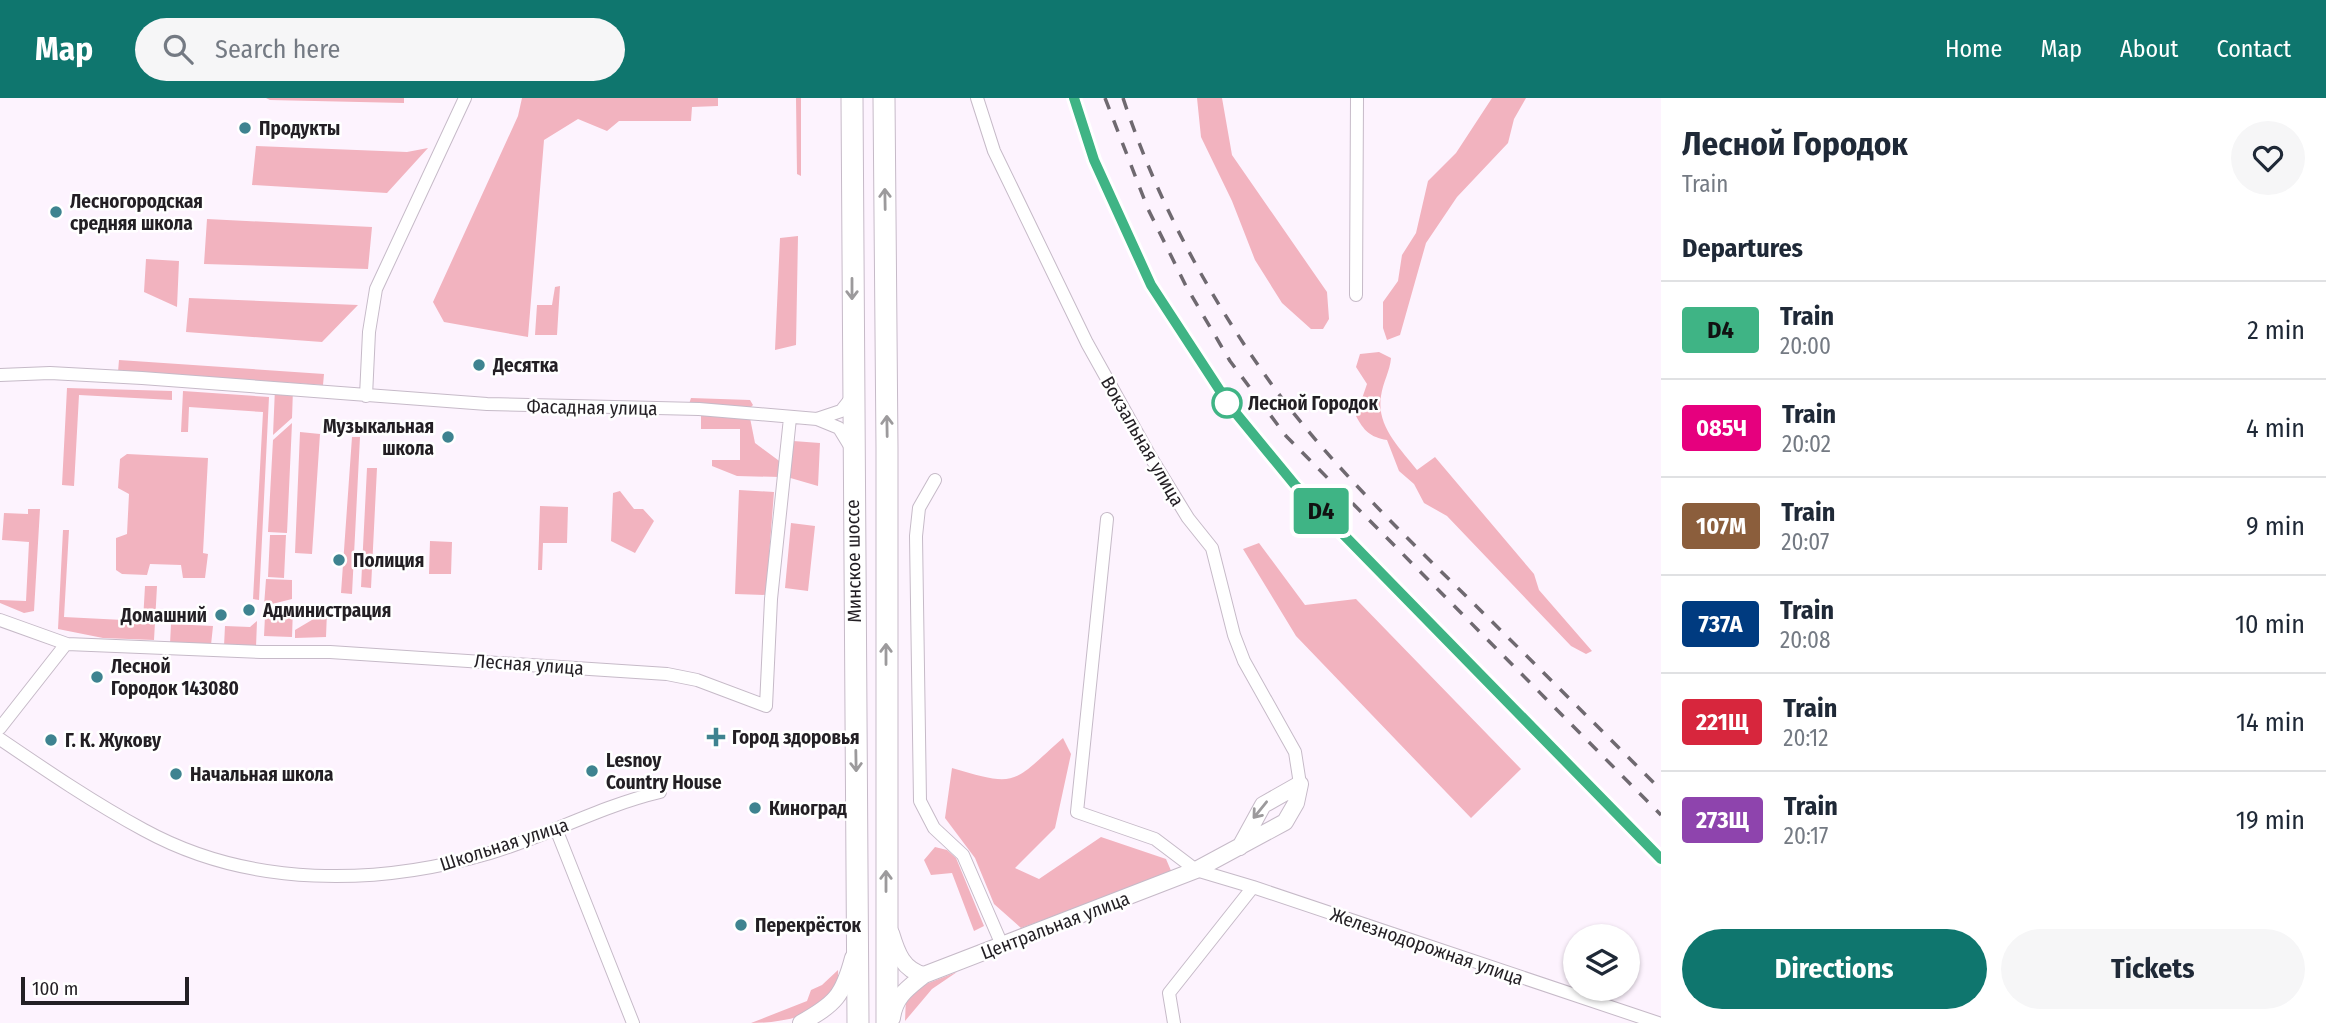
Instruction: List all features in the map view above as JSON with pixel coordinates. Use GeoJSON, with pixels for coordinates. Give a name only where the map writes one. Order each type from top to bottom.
{"type":"FeatureCollection","features":[{"type":"Feature","properties":{"kind":"highway","name":"Минское шоссе"},"geometry":{"type":"LineString","coordinates":[[852,98],[852,450],[858,1023]]}},
{"type":"Feature","properties":{"kind":"highway","name":"Минское шоссе"},"geometry":{"type":"LineString","coordinates":[[884,98],[887,1023]]}},
{"type":"Feature","properties":{"kind":"street"},"geometry":{"type":"LineString","coordinates":[[366,396],[369,332],[376,289],[465,98]]}},
{"type":"Feature","properties":{"kind":"street","name":"Вокзальная улица"},"geometry":{"type":"LineString","coordinates":[[977,98],[994,151],[1087,343],[1169,487],[1212,548],[1234,635],[1244,661],[1295,751],[1300,784]]}},
{"type":"Feature","properties":{"kind":"street"},"geometry":{"type":"LineString","coordinates":[[1356,295],[1357,98]]}},
{"type":"Feature","properties":{"kind":"street","name":"Фасадная улица"},"geometry":{"type":"LineString","coordinates":[[0,375],[50,373],[529,406],[699,409],[817,419],[841,411],[852,397]]}},
{"type":"Feature","properties":{"kind":"street","name":"Лесная улица"},"geometry":{"type":"LineString","coordinates":[[0,620],[66,644],[330,652],[667,674],[697,680],[766,706],[771,599],[790,418]]}},
{"type":"Feature","properties":{"kind":"street"},"geometry":{"type":"LineString","coordinates":[[817,419],[839,428],[852,450]]}},
{"type":"Feature","properties":{"kind":"street"},"geometry":{"type":"LineString","coordinates":[[935,480],[919,508],[916,536],[920,800],[934,828],[963,855],[1002,945]]}},
{"type":"Feature","properties":{"kind":"street"},"geometry":{"type":"LineString","coordinates":[[1107,519],[1077,811],[1155,839],[1196,870]]}},
{"type":"Feature","properties":{"kind":"street"},"geometry":{"type":"LineString","coordinates":[[0,728],[66,644]]}},
{"type":"Feature","properties":{"kind":"street","name":"Школьная улица"},"geometry":{"type":"LineString","coordinates":[[0,739],[87,797],[153,835],[212,856],[292,876],[352,877],[414,871],[491,852],[660,792]]}},
{"type":"Feature","properties":{"kind":"street"},"geometry":{"type":"LineString","coordinates":[[1240,848],[1263,805],[1300,784]]}},
{"type":"Feature","properties":{"kind":"street","name":"Центральная улица"},"geometry":{"type":"LineString","coordinates":[[892,1023],[894,1007],[902,992],[924,975],[1196,870],[1240,848],[1285,822],[1296,803],[1300,784]]}},
{"type":"Feature","properties":{"kind":"street"},"geometry":{"type":"LineString","coordinates":[[556,829],[633,1023]]}},
{"type":"Feature","properties":{"kind":"street","name":"Железнодорожная улица"},"geometry":{"type":"LineString","coordinates":[[1196,870],[1658,1023]]}},
{"type":"Feature","properties":{"kind":"street"},"geometry":{"type":"LineString","coordinates":[[1174,1023],[1169,993],[1253,887]]}},
{"type":"Feature","properties":{"kind":"street"},"geometry":{"type":"LineString","coordinates":[[886,910],[898,956],[907,968],[924,975]]}},
{"type":"Feature","properties":{"kind":"street"},"geometry":{"type":"LineString","coordinates":[[803,1023],[830,1007],[842,992],[858,939]]}},
{"type":"Feature","properties":{"kind":"street"},"geometry":{"type":"LineString","coordinates":[[803,1023],[820,1023]]}},
{"type":"Feature","properties":{"kind":"shaded area"},"geometry":{"type":"Polygon","coordinates":[[[266,98],[404,98],[404,103],[270,100],[266,98]]]}},
{"type":"Feature","properties":{"kind":"shaded area"},"geometry":{"type":"Polygon","coordinates":[[[522,98],[718,98],[718,106],[692,107],[691,121],[619,121],[607,131],[578,119],[544,140],[528,337],[444,322],[433,302],[518,116],[522,98]]]}},
{"type":"Feature","properties":{"kind":"shaded area"},"geometry":{"type":"Polygon","coordinates":[[[796,98],[801,98],[801,176],[797,174],[796,98]]]}},
{"type":"Feature","properties":{"kind":"shaded area"},"geometry":{"type":"Polygon","coordinates":[[[1197,98],[1222,98],[1232,155],[1327,292],[1329,319],[1323,329],[1311,329],[1282,303],[1255,260],[1232,201],[1201,137],[1197,98]]]}},
{"type":"Feature","properties":{"kind":"shaded area"},"geometry":{"type":"Polygon","coordinates":[[[1492,98],[1526,98],[1514,119],[1508,143],[1457,197],[1426,243],[1400,335],[1387,340],[1383,328],[1383,302],[1398,281],[1402,255],[1416,233],[1428,181],[1456,153],[1492,98]]]}},
{"type":"Feature","properties":{"kind":"shaded area"},"geometry":{"type":"Polygon","coordinates":[[[256,146],[407,152],[428,148],[387,193],[252,185],[256,146]]]}},
{"type":"Feature","properties":{"kind":"shaded area"},"geometry":{"type":"Polygon","coordinates":[[[207,219],[372,227],[368,269],[204,264],[207,219]]]}},
{"type":"Feature","properties":{"kind":"shaded area"},"geometry":{"type":"Polygon","coordinates":[[[798,236],[796,345],[775,350],[780,238],[798,236]]]}},
{"type":"Feature","properties":{"kind":"shaded area"},"geometry":{"type":"Polygon","coordinates":[[[146,259],[179,261],[177,307],[144,292],[146,259]]]}},
{"type":"Feature","properties":{"kind":"shaded area"},"geometry":{"type":"Polygon","coordinates":[[[560,286],[557,335],[535,335],[537,305],[552,305],[555,287],[560,286]]]}},
{"type":"Feature","properties":{"kind":"shaded area"},"geometry":{"type":"Polygon","coordinates":[[[189,298],[358,305],[322,342],[186,332],[189,298]]]}},
{"type":"Feature","properties":{"kind":"shaded area"},"geometry":{"type":"Polygon","coordinates":[[[1379,352],[1391,358],[1380,407],[1386,427],[1397,445],[1417,470],[1435,457],[1534,574],[1539,590],[1592,651],[1586,654],[1571,646],[1447,516],[1424,503],[1414,484],[1399,471],[1387,440],[1368,433],[1362,426],[1356,416],[1367,384],[1356,367],[1360,354],[1379,352]]]}},
{"type":"Feature","properties":{"kind":"shaded area"},"geometry":{"type":"Polygon","coordinates":[[[119,360],[324,374],[323,385],[118,372],[119,360]]]}},
{"type":"Feature","properties":{"kind":"shaded area"},"geometry":{"type":"Polygon","coordinates":[[[67,388],[172,391],[172,400],[79,395],[74,486],[62,485],[67,388]]]}},
{"type":"Feature","properties":{"kind":"shaded area"},"geometry":{"type":"Polygon","coordinates":[[[275,388],[293,389],[292,418],[273,435],[275,388]]]}},
{"type":"Feature","properties":{"kind":"shaded area"},"geometry":{"type":"Polygon","coordinates":[[[183,391],[269,397],[259,600],[253,599],[263,412],[189,407],[188,432],[181,432],[183,391]]]}},
{"type":"Feature","properties":{"kind":"shaded area"},"geometry":{"type":"Polygon","coordinates":[[[691,398],[750,400],[753,405],[749,409],[689,404],[691,398]]]}},
{"type":"Feature","properties":{"kind":"shaded area"},"geometry":{"type":"Polygon","coordinates":[[[701,415],[750,418],[755,443],[782,463],[780,477],[737,476],[712,466],[712,460],[740,460],[740,429],[701,429],[701,415]]]}},
{"type":"Feature","properties":{"kind":"shaded area"},"geometry":{"type":"Polygon","coordinates":[[[292,423],[287,533],[268,532],[273,440],[292,423]]]}},
{"type":"Feature","properties":{"kind":"shaded area"},"geometry":{"type":"Polygon","coordinates":[[[300,432],[320,434],[312,554],[295,553],[300,432]]]}},
{"type":"Feature","properties":{"kind":"shaded area"},"geometry":{"type":"Polygon","coordinates":[[[352,437],[360,437],[352,594],[341,593],[352,437]]]}},
{"type":"Feature","properties":{"kind":"shaded area"},"geometry":{"type":"Polygon","coordinates":[[[793,441],[820,443],[818,486],[787,477],[793,441]]]}},
{"type":"Feature","properties":{"kind":"shaded area"},"geometry":{"type":"Polygon","coordinates":[[[127,454],[208,458],[203,553],[208,554],[205,578],[183,578],[181,565],[150,564],[147,575],[122,574],[116,570],[116,538],[127,534],[129,494],[118,488],[120,459],[127,454]]]}},
{"type":"Feature","properties":{"kind":"shaded area"},"geometry":{"type":"Polygon","coordinates":[[[367,468],[377,468],[371,588],[361,587],[367,468]]]}},
{"type":"Feature","properties":{"kind":"shaded area"},"geometry":{"type":"Polygon","coordinates":[[[739,490],[774,492],[766,595],[735,594],[739,490]]]}},
{"type":"Feature","properties":{"kind":"shaded area"},"geometry":{"type":"Polygon","coordinates":[[[620,491],[634,509],[643,509],[654,521],[635,553],[611,541],[613,493],[620,491]]]}},
{"type":"Feature","properties":{"kind":"shaded area"},"geometry":{"type":"Polygon","coordinates":[[[540,506],[568,507],[567,543],[543,543],[542,570],[538,570],[540,506]]]}},
{"type":"Feature","properties":{"kind":"shaded area"},"geometry":{"type":"Polygon","coordinates":[[[28,509],[40,509],[34,611],[24,613],[0,603],[0,600],[26,601],[29,542],[2,540],[4,513],[28,514],[28,509]]]}},
{"type":"Feature","properties":{"kind":"shaded area"},"geometry":{"type":"Polygon","coordinates":[[[791,523],[815,526],[808,591],[785,588],[791,523]]]}},
{"type":"Feature","properties":{"kind":"shaded area"},"geometry":{"type":"Polygon","coordinates":[[[63,530],[69,530],[64,617],[143,621],[145,586],[157,586],[154,640],[103,638],[58,629],[63,530]]]}},
{"type":"Feature","properties":{"kind":"shaded area"},"geometry":{"type":"Polygon","coordinates":[[[270,535],[286,535],[284,578],[268,577],[270,535]]]}},
{"type":"Feature","properties":{"kind":"shaded area"},"geometry":{"type":"Polygon","coordinates":[[[430,541],[452,542],[451,574],[429,574],[430,541]]]}},
{"type":"Feature","properties":{"kind":"shaded area"},"geometry":{"type":"Polygon","coordinates":[[[1259,543],[1305,605],[1356,599],[1521,769],[1471,818],[1296,636],[1243,549],[1259,543]]]}},
{"type":"Feature","properties":{"kind":"shaded area"},"geometry":{"type":"Polygon","coordinates":[[[266,579],[292,580],[292,599],[264,606],[266,579]]]}},
{"type":"Feature","properties":{"kind":"shaded area"},"geometry":{"type":"Polygon","coordinates":[[[293,608],[292,637],[264,636],[265,616],[293,608]]]}},
{"type":"Feature","properties":{"kind":"shaded area"},"geometry":{"type":"Polygon","coordinates":[[[327,611],[326,637],[295,638],[295,630],[327,611]]]}},
{"type":"Feature","properties":{"kind":"shaded area"},"geometry":{"type":"Polygon","coordinates":[[[257,621],[256,647],[224,646],[225,626],[250,627],[257,621]]]}},
{"type":"Feature","properties":{"kind":"shaded area"},"geometry":{"type":"Polygon","coordinates":[[[171,624],[213,626],[211,645],[170,644],[171,624]]]}},
{"type":"Feature","properties":{"kind":"shaded area"},"geometry":{"type":"Polygon","coordinates":[[[1063,738],[1071,754],[1055,828],[1015,868],[1039,879],[1101,837],[1166,859],[1172,873],[1021,928],[994,904],[975,858],[945,818],[952,768],[990,778],[1014,777],[1023,773],[1063,738]]]}},
{"type":"Feature","properties":{"kind":"shaded area"},"geometry":{"type":"Polygon","coordinates":[[[935,847],[947,850],[956,858],[984,926],[974,931],[952,873],[931,875],[924,860],[935,847]]]}},
{"type":"Feature","properties":{"kind":"shaded area"},"geometry":{"type":"Polygon","coordinates":[[[838,970],[836,985],[830,997],[820,1006],[794,1018],[751,1023],[807,1001],[811,990],[822,985],[838,970]]]}},
{"type":"Feature","properties":{"kind":"shaded area"},"geometry":{"type":"Polygon","coordinates":[[[957,972],[932,989],[905,1021],[906,997],[918,987],[957,972]]]}},
{"type":"Feature","properties":{"kind":"railway"},"geometry":{"type":"LineString","coordinates":[[1074,98],[1094,160],[1151,285],[1230,406],[1295,485],[1661,859]]}},
{"type":"Feature","properties":{"kind":"railway"},"geometry":{"type":"LineString","coordinates":[[1105,98],[1148,209],[1186,286],[1230,361],[1286,436],[1661,815]]}},
{"type":"Feature","properties":{"kind":"railway"},"geometry":{"type":"LineString","coordinates":[[1123,98],[1153,176],[1189,252],[1231,324],[1278,393],[1321,447],[1368,498],[1661,790]]}},
{"type":"Feature","properties":{"kind":"train","name":"D4"},"geometry":{"type":"LineString","coordinates":[[1074,98],[1094,160],[1151,285],[1230,406],[1295,485],[1661,859]]}},
{"type":"Feature","properties":{"kind":"place","name":"Продукты"},"geometry":{"type":"Point","coordinates":[245,128]}},
{"type":"Feature","properties":{"kind":"place","name":"Лесногородская средняя школа"},"geometry":{"type":"Point","coordinates":[56,212]}},
{"type":"Feature","properties":{"kind":"place","name":"Десятка"},"geometry":{"type":"Point","coordinates":[479,365]}},
{"type":"Feature","properties":{"kind":"place","name":"Лесной Городок"},"geometry":{"type":"Point","coordinates":[1227,403]}},
{"type":"Feature","properties":{"kind":"place","name":"Музыкальная школа"},"geometry":{"type":"Point","coordinates":[448,437]}},
{"type":"Feature","properties":{"kind":"place","name":"Полиция"},"geometry":{"type":"Point","coordinates":[339,560]}},
{"type":"Feature","properties":{"kind":"place","name":"Администрация"},"geometry":{"type":"Point","coordinates":[249,610]}},
{"type":"Feature","properties":{"kind":"place","name":"Домашний"},"geometry":{"type":"Point","coordinates":[221,615]}},
{"type":"Feature","properties":{"kind":"place","name":"Лесной Городок 143080"},"geometry":{"type":"Point","coordinates":[97,677]}},
{"type":"Feature","properties":{"kind":"place","name":"Город здоровья"},"geometry":{"type":"Point","coordinates":[716,737]}},
{"type":"Feature","properties":{"kind":"place","name":"Г. К. Жукову"},"geometry":{"type":"Point","coordinates":[51,740]}},
{"type":"Feature","properties":{"kind":"place","name":"Lesnoy Country House"},"geometry":{"type":"Point","coordinates":[592,771]}},
{"type":"Feature","properties":{"kind":"place","name":"Начальная школа"},"geometry":{"type":"Point","coordinates":[176,774]}},
{"type":"Feature","properties":{"kind":"place","name":"Киноград"},"geometry":{"type":"Point","coordinates":[755,808]}},
{"type":"Feature","properties":{"kind":"place","name":"Перекрёсток"},"geometry":{"type":"Point","coordinates":[741,925]}}]}
